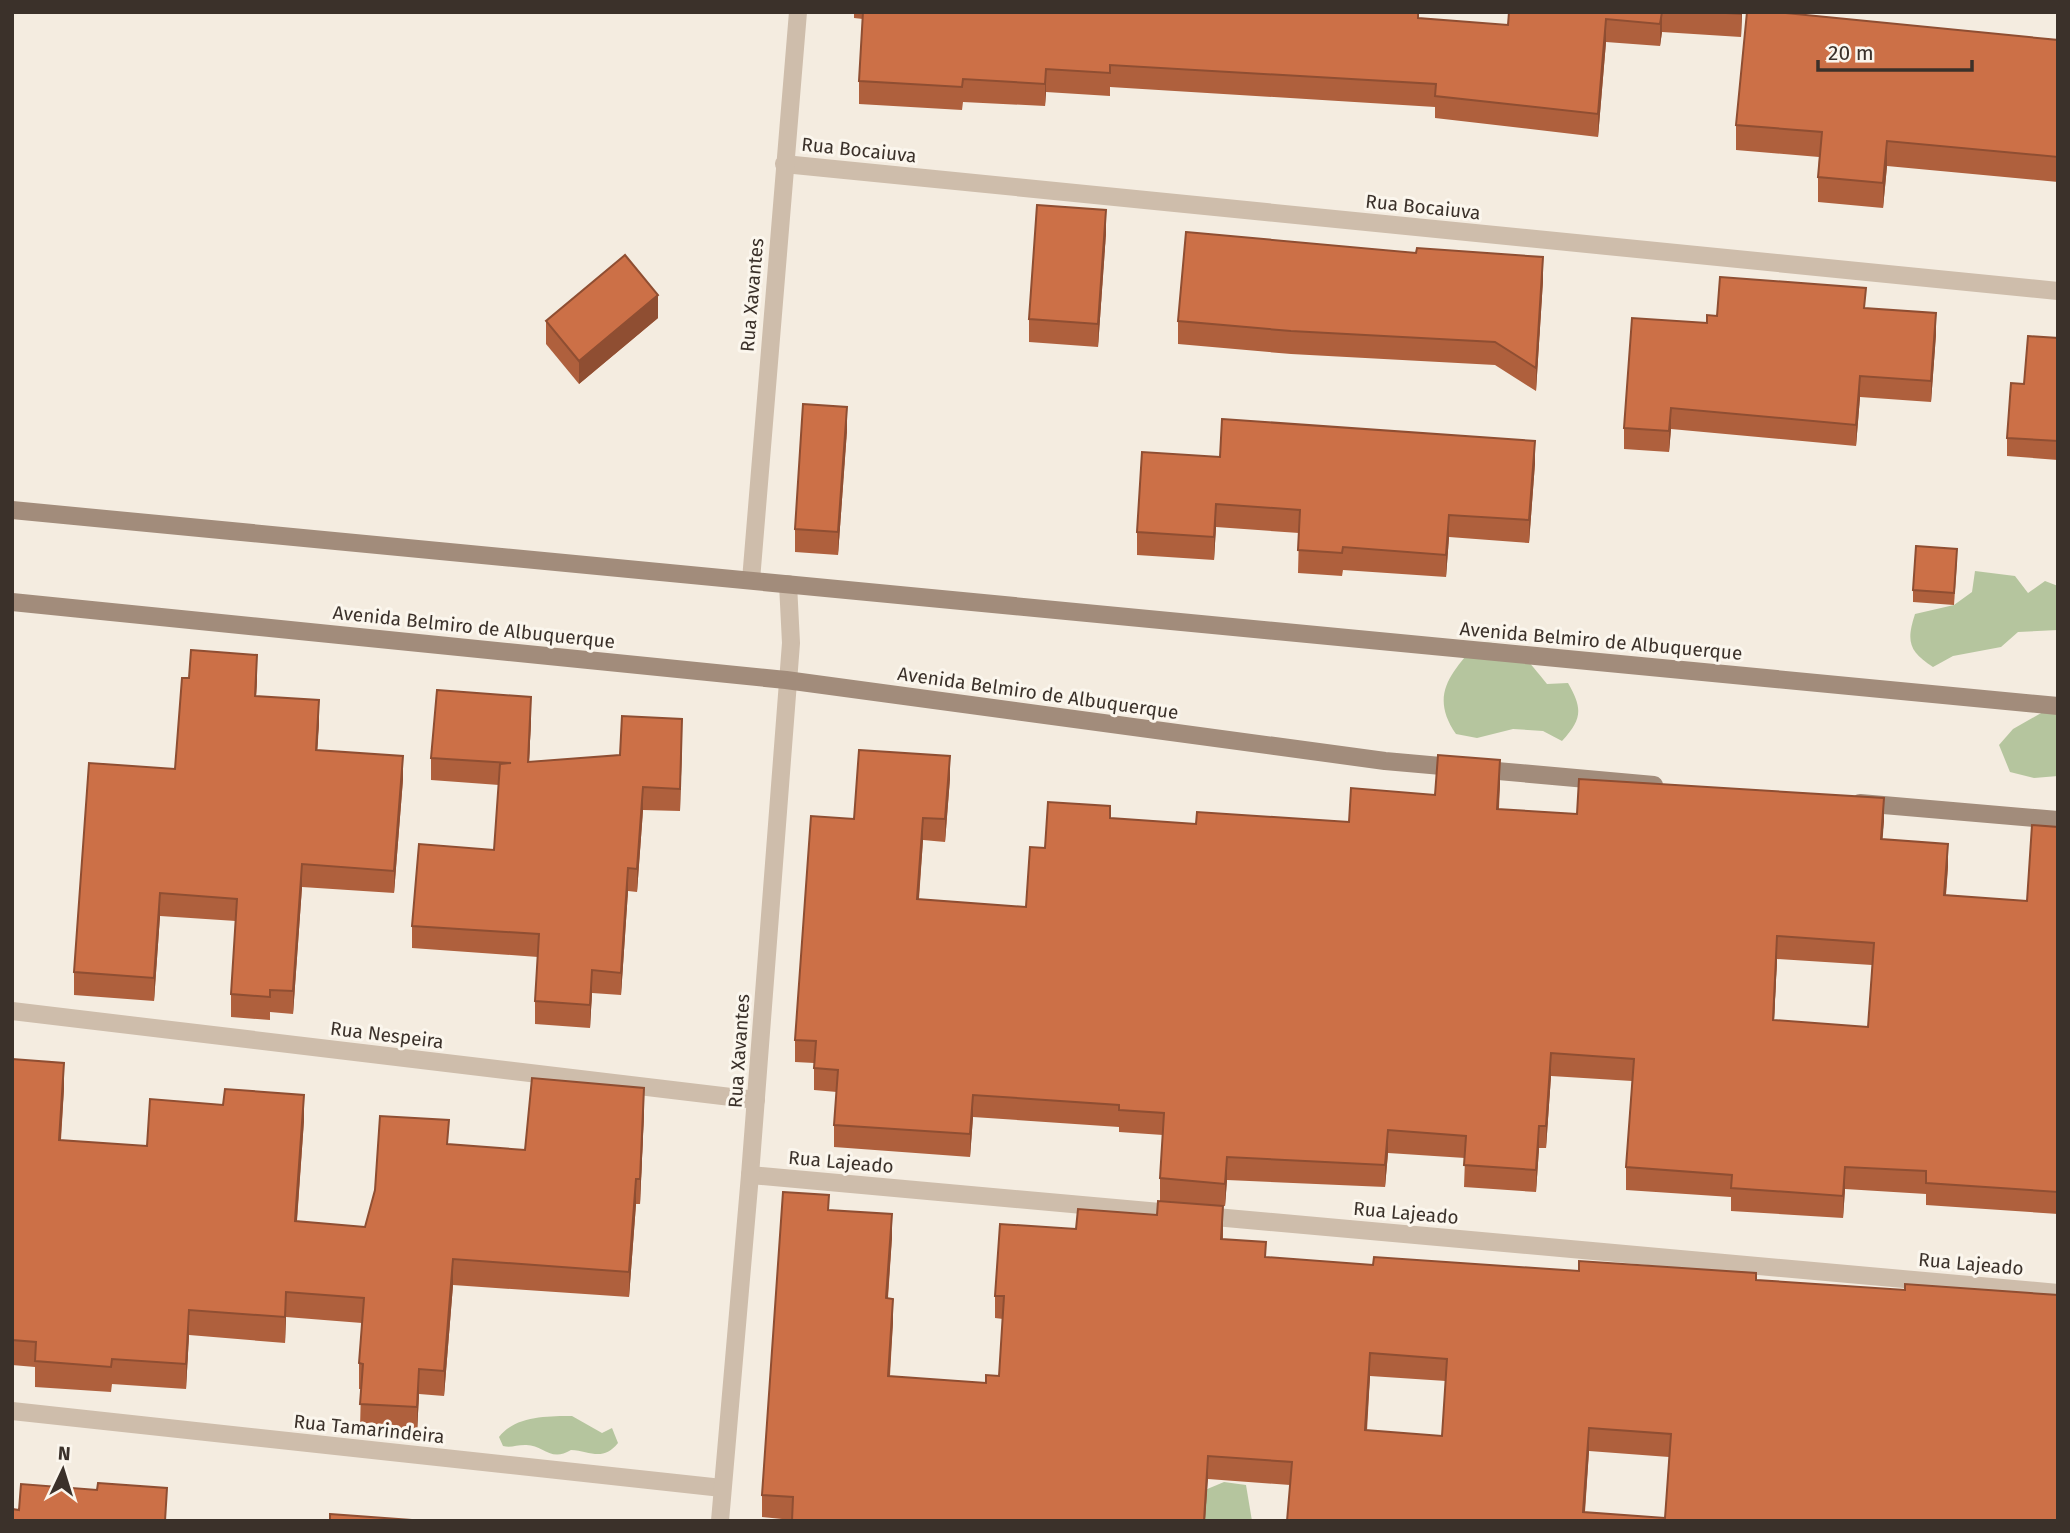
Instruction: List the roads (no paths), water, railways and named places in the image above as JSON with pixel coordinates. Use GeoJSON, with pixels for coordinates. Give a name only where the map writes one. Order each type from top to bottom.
{"type":"FeatureCollection","features":[{"type":"Feature","properties":{"kind":"main road","name":"Avenida Belmiro de Albuquerque"},"geometry":{"type":"LineString","coordinates":[[12,510],[2058,706]]}},
{"type":"Feature","properties":{"kind":"main road","name":"Avenida Belmiro de Albuquerque"},"geometry":{"type":"LineString","coordinates":[[12,602],[786,680],[1385,761],[1673,786]]}},
{"type":"Feature","properties":{"kind":"main road"},"geometry":{"type":"LineString","coordinates":[[1838,801],[2058,820]]}},
{"type":"Feature","properties":{"kind":"street","name":"Rua Xavantes"},"geometry":{"type":"LineString","coordinates":[[751,580],[798,12]]}},
{"type":"Feature","properties":{"kind":"street","name":"Rua Bocaiuva"},"geometry":{"type":"LineString","coordinates":[[784,164],[2058,291]]}},
{"type":"Feature","properties":{"kind":"street","name":"Rua Xavantes"},"geometry":{"type":"LineString","coordinates":[[720,1521],[756,1100],[790,643],[788,584]]}},
{"type":"Feature","properties":{"kind":"street","name":"Rua Nespeira"},"geometry":{"type":"LineString","coordinates":[[12,1011],[756,1100]]}},
{"type":"Feature","properties":{"kind":"street","name":"Rua Lajeado"},"geometry":{"type":"LineString","coordinates":[[750,1175],[2058,1293]]}},
{"type":"Feature","properties":{"kind":"street","name":"Rua Tamarindeira"},"geometry":{"type":"LineString","coordinates":[[12,1411],[722,1488]]}}]}
